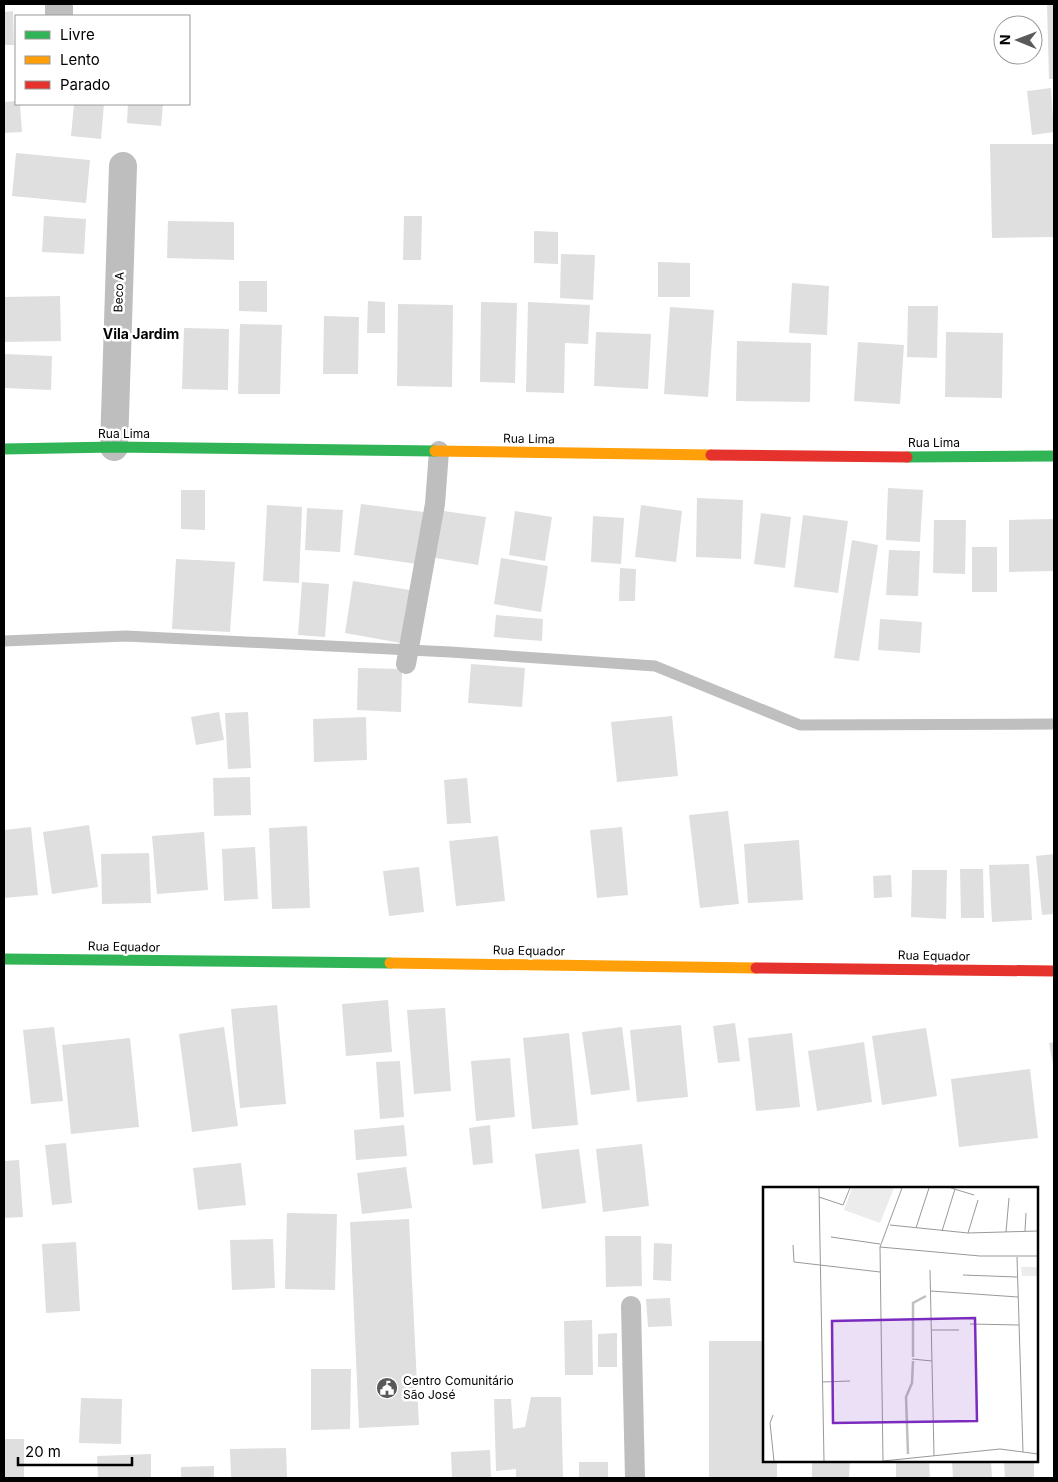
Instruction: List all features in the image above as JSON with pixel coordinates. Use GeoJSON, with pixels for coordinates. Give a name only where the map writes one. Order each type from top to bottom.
{"type":"FeatureCollection","features":[{"type":"Feature","properties":{"kind":"street","name":"Beco A"},"geometry":{"type":"LineString","coordinates":[[114,447],[123,166]]}},
{"type":"Feature","properties":{"kind":"street","name":"Rua Lima"},"geometry":{"type":"LineString","coordinates":[[4,449],[114,447],[864,457],[1054,456]]}},
{"type":"Feature","properties":{"kind":"street","name":"Rua Equador"},"geometry":{"type":"LineString","coordinates":[[4,959],[1054,971]]}},
{"type":"Feature","properties":{"kind":"lane"},"geometry":{"type":"LineString","coordinates":[[406,664],[435,504],[438,451]]}},
{"type":"Feature","properties":{"kind":"lane"},"geometry":{"type":"LineString","coordinates":[[630,1306],[634,1478]]}},
{"type":"Feature","properties":{"kind":"building"},"geometry":{"type":"Polygon","coordinates":[[[1047,4],[1054,4],[1054,79],[1049,79],[1047,4]]]}},
{"type":"Feature","properties":{"kind":"building"},"geometry":{"type":"Polygon","coordinates":[[[13,11],[14,45],[4,45],[4,12],[13,11]]]}},
{"type":"Feature","properties":{"kind":"building"},"geometry":{"type":"Polygon","coordinates":[[[1051,88],[1054,132],[1032,135],[1027,91],[1051,88]]]}},
{"type":"Feature","properties":{"kind":"building"},"geometry":{"type":"Polygon","coordinates":[[[15,101],[15,105],[20,105],[22,132],[4,133],[4,102],[15,101]]]}},
{"type":"Feature","properties":{"kind":"building"},"geometry":{"type":"Polygon","coordinates":[[[74,105],[104,105],[101,139],[71,136],[74,105]]]}},
{"type":"Feature","properties":{"kind":"building"},"geometry":{"type":"Polygon","coordinates":[[[128,105],[163,105],[161,126],[127,123],[128,105]]]}},
{"type":"Feature","properties":{"kind":"building"},"geometry":{"type":"Polygon","coordinates":[[[990,144],[1054,144],[1054,237],[992,238],[990,144]]]}},
{"type":"Feature","properties":{"kind":"building"},"geometry":{"type":"Polygon","coordinates":[[[16,153],[90,160],[86,203],[12,196],[16,153]]]}},
{"type":"Feature","properties":{"kind":"building"},"geometry":{"type":"Polygon","coordinates":[[[44,216],[86,219],[84,254],[42,252],[44,216]]]}},
{"type":"Feature","properties":{"kind":"building"},"geometry":{"type":"Polygon","coordinates":[[[404,216],[422,216],[421,260],[403,260],[404,216]]]}},
{"type":"Feature","properties":{"kind":"building"},"geometry":{"type":"Polygon","coordinates":[[[168,221],[234,222],[234,260],[167,258],[168,221]]]}},
{"type":"Feature","properties":{"kind":"building"},"geometry":{"type":"Polygon","coordinates":[[[534,231],[558,232],[558,264],[534,263],[534,231]]]}},
{"type":"Feature","properties":{"kind":"building"},"geometry":{"type":"Polygon","coordinates":[[[561,254],[595,255],[593,300],[560,298],[561,254]]]}},
{"type":"Feature","properties":{"kind":"building"},"geometry":{"type":"Polygon","coordinates":[[[658,262],[690,263],[690,297],[658,297],[658,262]]]}},
{"type":"Feature","properties":{"kind":"building"},"geometry":{"type":"Polygon","coordinates":[[[239,281],[267,281],[267,312],[239,311],[239,281]]]}},
{"type":"Feature","properties":{"kind":"building"},"geometry":{"type":"Polygon","coordinates":[[[792,283],[829,286],[827,335],[789,333],[792,283]]]}},
{"type":"Feature","properties":{"kind":"building"},"geometry":{"type":"Polygon","coordinates":[[[60,296],[61,341],[4,342],[4,297],[60,296]]]}},
{"type":"Feature","properties":{"kind":"building"},"geometry":{"type":"Polygon","coordinates":[[[368,301],[385,302],[385,333],[367,333],[368,301]]]}},
{"type":"Feature","properties":{"kind":"building"},"geometry":{"type":"Polygon","coordinates":[[[481,302],[517,303],[515,383],[480,382],[481,302]]]}},
{"type":"Feature","properties":{"kind":"building"},"geometry":{"type":"Polygon","coordinates":[[[528,302],[590,305],[588,344],[565,343],[564,393],[526,392],[528,302]]]}},
{"type":"Feature","properties":{"kind":"building"},"geometry":{"type":"Polygon","coordinates":[[[398,304],[453,305],[452,387],[397,386],[398,304]]]}},
{"type":"Feature","properties":{"kind":"building"},"geometry":{"type":"Polygon","coordinates":[[[908,306],[938,306],[937,358],[907,357],[908,306]]]}},
{"type":"Feature","properties":{"kind":"building"},"geometry":{"type":"Polygon","coordinates":[[[670,307],[714,310],[708,397],[664,394],[670,307]]]}},
{"type":"Feature","properties":{"kind":"building"},"geometry":{"type":"Polygon","coordinates":[[[324,316],[359,317],[358,374],[323,374],[324,316]]]}},
{"type":"Feature","properties":{"kind":"building"},"geometry":{"type":"Polygon","coordinates":[[[240,324],[282,325],[280,394],[238,394],[240,324]]]}},
{"type":"Feature","properties":{"kind":"building"},"geometry":{"type":"Polygon","coordinates":[[[184,328],[229,329],[228,390],[182,389],[184,328]]]}},
{"type":"Feature","properties":{"kind":"building"},"geometry":{"type":"Polygon","coordinates":[[[596,332],[651,334],[648,389],[594,386],[596,332]]]}},
{"type":"Feature","properties":{"kind":"building"},"geometry":{"type":"Polygon","coordinates":[[[946,332],[1003,333],[1002,398],[945,397],[946,332]]]}},
{"type":"Feature","properties":{"kind":"building"},"geometry":{"type":"Polygon","coordinates":[[[737,341],[811,343],[810,402],[736,401],[737,341]]]}},
{"type":"Feature","properties":{"kind":"building"},"geometry":{"type":"Polygon","coordinates":[[[858,342],[904,345],[900,404],[854,401],[858,342]]]}},
{"type":"Feature","properties":{"kind":"building"},"geometry":{"type":"Polygon","coordinates":[[[4,354],[52,356],[51,390],[4,388],[4,354]]]}},
{"type":"Feature","properties":{"kind":"building"},"geometry":{"type":"Polygon","coordinates":[[[888,488],[923,490],[920,542],[886,540],[888,488]]]}},
{"type":"Feature","properties":{"kind":"building"},"geometry":{"type":"Polygon","coordinates":[[[181,490],[205,490],[205,530],[181,529],[181,490]]]}},
{"type":"Feature","properties":{"kind":"building"},"geometry":{"type":"Polygon","coordinates":[[[697,498],[743,500],[741,559],[696,557],[697,498]]]}},
{"type":"Feature","properties":{"kind":"building"},"geometry":{"type":"Polygon","coordinates":[[[361,504],[424,512],[417,564],[354,555],[361,504]]]}},
{"type":"Feature","properties":{"kind":"building"},"geometry":{"type":"Polygon","coordinates":[[[267,505],[302,507],[299,583],[263,581],[267,505]]]}},
{"type":"Feature","properties":{"kind":"building"},"geometry":{"type":"Polygon","coordinates":[[[641,505],[682,511],[676,562],[635,557],[641,505]]]}},
{"type":"Feature","properties":{"kind":"building"},"geometry":{"type":"Polygon","coordinates":[[[307,508],[343,510],[340,552],[305,550],[307,508]]]}},
{"type":"Feature","properties":{"kind":"building"},"geometry":{"type":"Polygon","coordinates":[[[437,510],[486,517],[478,565],[430,557],[437,510]]]}},
{"type":"Feature","properties":{"kind":"building"},"geometry":{"type":"Polygon","coordinates":[[[515,511],[552,517],[545,561],[509,555],[515,511]]]}},
{"type":"Feature","properties":{"kind":"building"},"geometry":{"type":"Polygon","coordinates":[[[761,513],[791,517],[785,568],[754,564],[761,513]]]}},
{"type":"Feature","properties":{"kind":"building"},"geometry":{"type":"Polygon","coordinates":[[[803,515],[848,521],[838,593],[794,587],[803,515]]]}},
{"type":"Feature","properties":{"kind":"building"},"geometry":{"type":"Polygon","coordinates":[[[593,516],[624,518],[621,564],[591,562],[593,516]]]}},
{"type":"Feature","properties":{"kind":"building"},"geometry":{"type":"Polygon","coordinates":[[[1054,519],[1054,571],[1009,572],[1009,520],[1054,519]]]}},
{"type":"Feature","properties":{"kind":"building"},"geometry":{"type":"Polygon","coordinates":[[[934,520],[966,520],[965,574],[933,573],[934,520]]]}},
{"type":"Feature","properties":{"kind":"building"},"geometry":{"type":"Polygon","coordinates":[[[852,540],[878,545],[859,661],[834,658],[852,540]]]}},
{"type":"Feature","properties":{"kind":"building"},"geometry":{"type":"Polygon","coordinates":[[[972,547],[997,547],[997,592],[972,592],[972,547]]]}},
{"type":"Feature","properties":{"kind":"building"},"geometry":{"type":"Polygon","coordinates":[[[889,550],[920,551],[918,596],[886,595],[889,550]]]}},
{"type":"Feature","properties":{"kind":"building"},"geometry":{"type":"Polygon","coordinates":[[[501,558],[548,566],[541,612],[494,604],[501,558]]]}},
{"type":"Feature","properties":{"kind":"building"},"geometry":{"type":"Polygon","coordinates":[[[176,559],[235,562],[230,632],[172,629],[176,559]]]}},
{"type":"Feature","properties":{"kind":"building"},"geometry":{"type":"Polygon","coordinates":[[[620,568],[636,569],[635,601],[619,601],[620,568]]]}},
{"type":"Feature","properties":{"kind":"building"},"geometry":{"type":"Polygon","coordinates":[[[353,581],[410,590],[401,643],[345,633],[353,581]]]}},
{"type":"Feature","properties":{"kind":"building"},"geometry":{"type":"Polygon","coordinates":[[[302,582],[329,584],[325,637],[298,635],[302,582]]]}},
{"type":"Feature","properties":{"kind":"building"},"geometry":{"type":"Polygon","coordinates":[[[496,615],[543,619],[542,641],[494,637],[496,615]]]}},
{"type":"Feature","properties":{"kind":"building"},"geometry":{"type":"Polygon","coordinates":[[[880,619],[922,622],[920,653],[878,650],[880,619]]]}},
{"type":"Feature","properties":{"kind":"building"},"geometry":{"type":"Polygon","coordinates":[[[471,664],[525,668],[522,707],[468,703],[471,664]]]}},
{"type":"Feature","properties":{"kind":"building"},"geometry":{"type":"Polygon","coordinates":[[[358,668],[402,669],[401,712],[357,710],[358,668]]]}},
{"type":"Feature","properties":{"kind":"building"},"geometry":{"type":"Polygon","coordinates":[[[219,712],[224,740],[196,745],[191,717],[219,712]]]}},
{"type":"Feature","properties":{"kind":"building"},"geometry":{"type":"Polygon","coordinates":[[[248,712],[251,768],[228,769],[225,713],[248,712]]]}},
{"type":"Feature","properties":{"kind":"building"},"geometry":{"type":"Polygon","coordinates":[[[672,716],[678,776],[617,782],[611,722],[672,716]]]}},
{"type":"Feature","properties":{"kind":"building"},"geometry":{"type":"Polygon","coordinates":[[[366,717],[367,760],[314,762],[313,719],[366,717]]]}},
{"type":"Feature","properties":{"kind":"building"},"geometry":{"type":"Polygon","coordinates":[[[250,777],[251,815],[214,816],[213,778],[250,777]]]}},
{"type":"Feature","properties":{"kind":"building"},"geometry":{"type":"Polygon","coordinates":[[[467,778],[471,823],[447,824],[444,780],[467,778]]]}},
{"type":"Feature","properties":{"kind":"building"},"geometry":{"type":"Polygon","coordinates":[[[728,811],[739,904],[700,908],[689,815],[728,811]]]}},
{"type":"Feature","properties":{"kind":"building"},"geometry":{"type":"Polygon","coordinates":[[[89,825],[98,887],[52,894],[43,832],[89,825]]]}},
{"type":"Feature","properties":{"kind":"building"},"geometry":{"type":"Polygon","coordinates":[[[307,826],[310,908],[272,909],[269,828],[307,826]]]}},
{"type":"Feature","properties":{"kind":"building"},"geometry":{"type":"Polygon","coordinates":[[[31,827],[38,895],[4,898],[4,830],[31,827]]]}},
{"type":"Feature","properties":{"kind":"building"},"geometry":{"type":"Polygon","coordinates":[[[622,827],[628,895],[597,898],[590,830],[622,827]]]}},
{"type":"Feature","properties":{"kind":"building"},"geometry":{"type":"Polygon","coordinates":[[[204,832],[208,890],[157,894],[152,836],[204,832]]]}},
{"type":"Feature","properties":{"kind":"building"},"geometry":{"type":"Polygon","coordinates":[[[498,836],[505,901],[456,906],[449,841],[498,836]]]}},
{"type":"Feature","properties":{"kind":"building"},"geometry":{"type":"Polygon","coordinates":[[[799,840],[803,900],[748,903],[744,844],[799,840]]]}},
{"type":"Feature","properties":{"kind":"building"},"geometry":{"type":"Polygon","coordinates":[[[255,847],[258,899],[224,901],[222,849],[255,847]]]}},
{"type":"Feature","properties":{"kind":"building"},"geometry":{"type":"Polygon","coordinates":[[[149,853],[151,903],[102,904],[101,854],[149,853]]]}},
{"type":"Feature","properties":{"kind":"building"},"geometry":{"type":"Polygon","coordinates":[[[1054,854],[1054,914],[1042,915],[1036,856],[1054,854]]]}},
{"type":"Feature","properties":{"kind":"building"},"geometry":{"type":"Polygon","coordinates":[[[1029,864],[1032,920],[992,922],[989,865],[1029,864]]]}},
{"type":"Feature","properties":{"kind":"building"},"geometry":{"type":"Polygon","coordinates":[[[419,867],[424,912],[389,916],[383,871],[419,867]]]}},
{"type":"Feature","properties":{"kind":"building"},"geometry":{"type":"Polygon","coordinates":[[[960,869],[983,869],[984,918],[961,918],[960,869]]]}},
{"type":"Feature","properties":{"kind":"building"},"geometry":{"type":"Polygon","coordinates":[[[912,870],[947,870],[946,919],[911,917],[912,870]]]}},
{"type":"Feature","properties":{"kind":"building"},"geometry":{"type":"Polygon","coordinates":[[[891,875],[892,897],[874,898],[873,876],[891,875]]]}},
{"type":"Feature","properties":{"kind":"building"},"geometry":{"type":"Polygon","coordinates":[[[388,1000],[392,1052],[346,1056],[342,1004],[388,1000]]]}},
{"type":"Feature","properties":{"kind":"building"},"geometry":{"type":"Polygon","coordinates":[[[277,1005],[286,1104],[240,1108],[231,1009],[277,1005]]]}},
{"type":"Feature","properties":{"kind":"building"},"geometry":{"type":"Polygon","coordinates":[[[445,1008],[451,1091],[414,1094],[407,1010],[445,1008]]]}},
{"type":"Feature","properties":{"kind":"building"},"geometry":{"type":"Polygon","coordinates":[[[735,1023],[740,1061],[718,1063],[713,1026],[735,1023]]]}},
{"type":"Feature","properties":{"kind":"building"},"geometry":{"type":"Polygon","coordinates":[[[681,1025],[688,1097],[637,1102],[630,1030],[681,1025]]]}},
{"type":"Feature","properties":{"kind":"building"},"geometry":{"type":"Polygon","coordinates":[[[54,1027],[63,1101],[31,1104],[23,1030],[54,1027]]]}},
{"type":"Feature","properties":{"kind":"building"},"geometry":{"type":"Polygon","coordinates":[[[224,1027],[238,1126],[192,1132],[179,1034],[224,1027]]]}},
{"type":"Feature","properties":{"kind":"building"},"geometry":{"type":"Polygon","coordinates":[[[622,1027],[630,1090],[591,1095],[582,1032],[622,1027]]]}},
{"type":"Feature","properties":{"kind":"building"},"geometry":{"type":"Polygon","coordinates":[[[926,1028],[937,1096],[882,1105],[872,1036],[926,1028]]]}},
{"type":"Feature","properties":{"kind":"building"},"geometry":{"type":"Polygon","coordinates":[[[569,1033],[578,1125],[532,1129],[523,1038],[569,1033]]]}},
{"type":"Feature","properties":{"kind":"building"},"geometry":{"type":"Polygon","coordinates":[[[792,1033],[800,1107],[756,1111],[748,1038],[792,1033]]]}},
{"type":"Feature","properties":{"kind":"building"},"geometry":{"type":"Polygon","coordinates":[[[130,1038],[139,1127],[71,1134],[62,1045],[130,1038]]]}},
{"type":"Feature","properties":{"kind":"building"},"geometry":{"type":"Polygon","coordinates":[[[864,1042],[872,1102],[817,1111],[808,1051],[864,1042]]]}},
{"type":"Feature","properties":{"kind":"building"},"geometry":{"type":"Polygon","coordinates":[[[1054,1042],[1054,1064],[1053,1064],[1049,1043],[1054,1042]]]}},
{"type":"Feature","properties":{"kind":"building"},"geometry":{"type":"Polygon","coordinates":[[[510,1058],[515,1117],[476,1121],[471,1061],[510,1058]]]}},
{"type":"Feature","properties":{"kind":"building"},"geometry":{"type":"Polygon","coordinates":[[[400,1061],[404,1117],[380,1119],[376,1062],[400,1061]]]}},
{"type":"Feature","properties":{"kind":"building"},"geometry":{"type":"Polygon","coordinates":[[[1030,1069],[1038,1138],[959,1147],[951,1079],[1030,1069]]]}},
{"type":"Feature","properties":{"kind":"building"},"geometry":{"type":"Polygon","coordinates":[[[404,1125],[407,1156],[356,1160],[354,1130],[404,1125]]]}},
{"type":"Feature","properties":{"kind":"building"},"geometry":{"type":"Polygon","coordinates":[[[490,1125],[493,1163],[473,1165],[469,1128],[490,1125]]]}},
{"type":"Feature","properties":{"kind":"building"},"geometry":{"type":"Polygon","coordinates":[[[66,1143],[72,1203],[52,1205],[45,1145],[66,1143]]]}},
{"type":"Feature","properties":{"kind":"building"},"geometry":{"type":"Polygon","coordinates":[[[642,1144],[649,1206],[603,1212],[596,1149],[642,1144]]]}},
{"type":"Feature","properties":{"kind":"building"},"geometry":{"type":"Polygon","coordinates":[[[579,1149],[586,1203],[542,1209],[535,1154],[579,1149]]]}},
{"type":"Feature","properties":{"kind":"building"},"geometry":{"type":"Polygon","coordinates":[[[19,1160],[23,1217],[4,1218],[4,1161],[19,1160]]]}},
{"type":"Feature","properties":{"kind":"building"},"geometry":{"type":"Polygon","coordinates":[[[241,1163],[246,1205],[198,1210],[193,1168],[241,1163]]]}},
{"type":"Feature","properties":{"kind":"building"},"geometry":{"type":"Polygon","coordinates":[[[406,1167],[412,1208],[362,1214],[357,1173],[406,1167]]]}},
{"type":"Feature","properties":{"kind":"building"},"geometry":{"type":"Polygon","coordinates":[[[287,1213],[337,1214],[335,1290],[285,1289],[287,1213]]]}},
{"type":"Feature","properties":{"kind":"building"},"geometry":{"type":"Polygon","coordinates":[[[409,1219],[419,1425],[359,1428],[350,1222],[409,1219]]]}},
{"type":"Feature","properties":{"kind":"building"},"geometry":{"type":"Polygon","coordinates":[[[605,1236],[641,1236],[642,1286],[606,1287],[605,1236]]]}},
{"type":"Feature","properties":{"kind":"building"},"geometry":{"type":"Polygon","coordinates":[[[273,1239],[275,1288],[232,1290],[230,1240],[273,1239]]]}},
{"type":"Feature","properties":{"kind":"building"},"geometry":{"type":"Polygon","coordinates":[[[76,1242],[80,1311],[46,1313],[42,1244],[76,1242]]]}},
{"type":"Feature","properties":{"kind":"building"},"geometry":{"type":"Polygon","coordinates":[[[654,1243],[672,1244],[671,1281],[653,1280],[654,1243]]]}},
{"type":"Feature","properties":{"kind":"building"},"geometry":{"type":"Polygon","coordinates":[[[670,1298],[672,1326],[648,1327],[646,1299],[670,1298]]]}},
{"type":"Feature","properties":{"kind":"building"},"geometry":{"type":"Polygon","coordinates":[[[592,1320],[593,1375],[565,1375],[564,1321],[592,1320]]]}},
{"type":"Feature","properties":{"kind":"building"},"geometry":{"type":"Polygon","coordinates":[[[617,1333],[617,1367],[598,1367],[598,1334],[617,1333]]]}},
{"type":"Feature","properties":{"kind":"building"},"geometry":{"type":"Polygon","coordinates":[[[709,1341],[763,1341],[763,1462],[777,1462],[777,1478],[709,1478],[709,1341]]]}},
{"type":"Feature","properties":{"kind":"building"},"geometry":{"type":"Polygon","coordinates":[[[311,1369],[351,1369],[350,1429],[311,1430],[311,1369]]]}},
{"type":"Feature","properties":{"kind":"building"},"geometry":{"type":"Polygon","coordinates":[[[531,1397],[561,1397],[563,1478],[516,1478],[516,1469],[496,1471],[494,1399],[511,1399],[513,1429],[525,1427],[531,1397]]]}},
{"type":"Feature","properties":{"kind":"building"},"geometry":{"type":"Polygon","coordinates":[[[81,1398],[122,1399],[121,1444],[79,1443],[81,1398]]]}},
{"type":"Feature","properties":{"kind":"building"},"geometry":{"type":"Polygon","coordinates":[[[4,1439],[24,1439],[24,1478],[4,1478],[4,1439]]]}},
{"type":"Feature","properties":{"kind":"building"},"geometry":{"type":"Polygon","coordinates":[[[286,1448],[287,1478],[231,1478],[230,1449],[286,1448]]]}},
{"type":"Feature","properties":{"kind":"building"},"geometry":{"type":"Polygon","coordinates":[[[490,1450],[491,1478],[452,1478],[451,1452],[490,1450]]]}},
{"type":"Feature","properties":{"kind":"building"},"geometry":{"type":"Polygon","coordinates":[[[151,1454],[151,1478],[98,1478],[97,1456],[151,1454]]]}},
{"type":"Feature","properties":{"kind":"building"},"geometry":{"type":"Polygon","coordinates":[[[579,1462],[608,1462],[608,1478],[579,1478],[579,1462]]]}},
{"type":"Feature","properties":{"kind":"building"},"geometry":{"type":"Polygon","coordinates":[[[812,1462],[850,1462],[849,1478],[812,1478],[812,1462]]]}},
{"type":"Feature","properties":{"kind":"building"},"geometry":{"type":"Polygon","coordinates":[[[896,1462],[929,1462],[930,1478],[896,1478],[896,1462]]]}},
{"type":"Feature","properties":{"kind":"building"},"geometry":{"type":"Polygon","coordinates":[[[952,1462],[991,1462],[992,1478],[953,1478],[952,1462]]]}},
{"type":"Feature","properties":{"kind":"building"},"geometry":{"type":"Polygon","coordinates":[[[1004,1462],[1034,1462],[1034,1478],[1005,1478],[1004,1462]]]}},
{"type":"Feature","properties":{"kind":"building"},"geometry":{"type":"Polygon","coordinates":[[[214,1466],[214,1478],[181,1478],[181,1467],[214,1466]]]}},
{"type":"Feature","properties":{"kind":"waterway"},"geometry":{"type":"LineString","coordinates":[[4,641],[126,636],[450,652],[655,666],[800,725],[1054,724]]}},
{"type":"Feature","properties":{"kind":"traffic: fast"},"geometry":{"type":"LineString","coordinates":[[4,449],[114,447],[435,451]]}},
{"type":"Feature","properties":{"kind":"traffic: fast"},"geometry":{"type":"LineString","coordinates":[[907,457],[1054,456]]}},
{"type":"Feature","properties":{"kind":"traffic: fast"},"geometry":{"type":"LineString","coordinates":[[4,959],[390,963]]}},
{"type":"Feature","properties":{"kind":"traffic: slow"},"geometry":{"type":"LineString","coordinates":[[435,451],[711,455]]}},
{"type":"Feature","properties":{"kind":"traffic: slow"},"geometry":{"type":"LineString","coordinates":[[390,963],[756,968]]}},
{"type":"Feature","properties":{"kind":"traffic: jam"},"geometry":{"type":"LineString","coordinates":[[711,455],[907,457]]}},
{"type":"Feature","properties":{"kind":"traffic: jam"},"geometry":{"type":"LineString","coordinates":[[756,968],[1054,971]]}},
{"type":"Feature","properties":{"kind":"place","name":"Centro Comunitário São José"},"geometry":{"type":"Point","coordinates":[387,1388]}},
{"type":"Feature","properties":{"kind":"district","name":"Vila Jardim"},"geometry":{"type":"Point","coordinates":[141,334]}}]}
